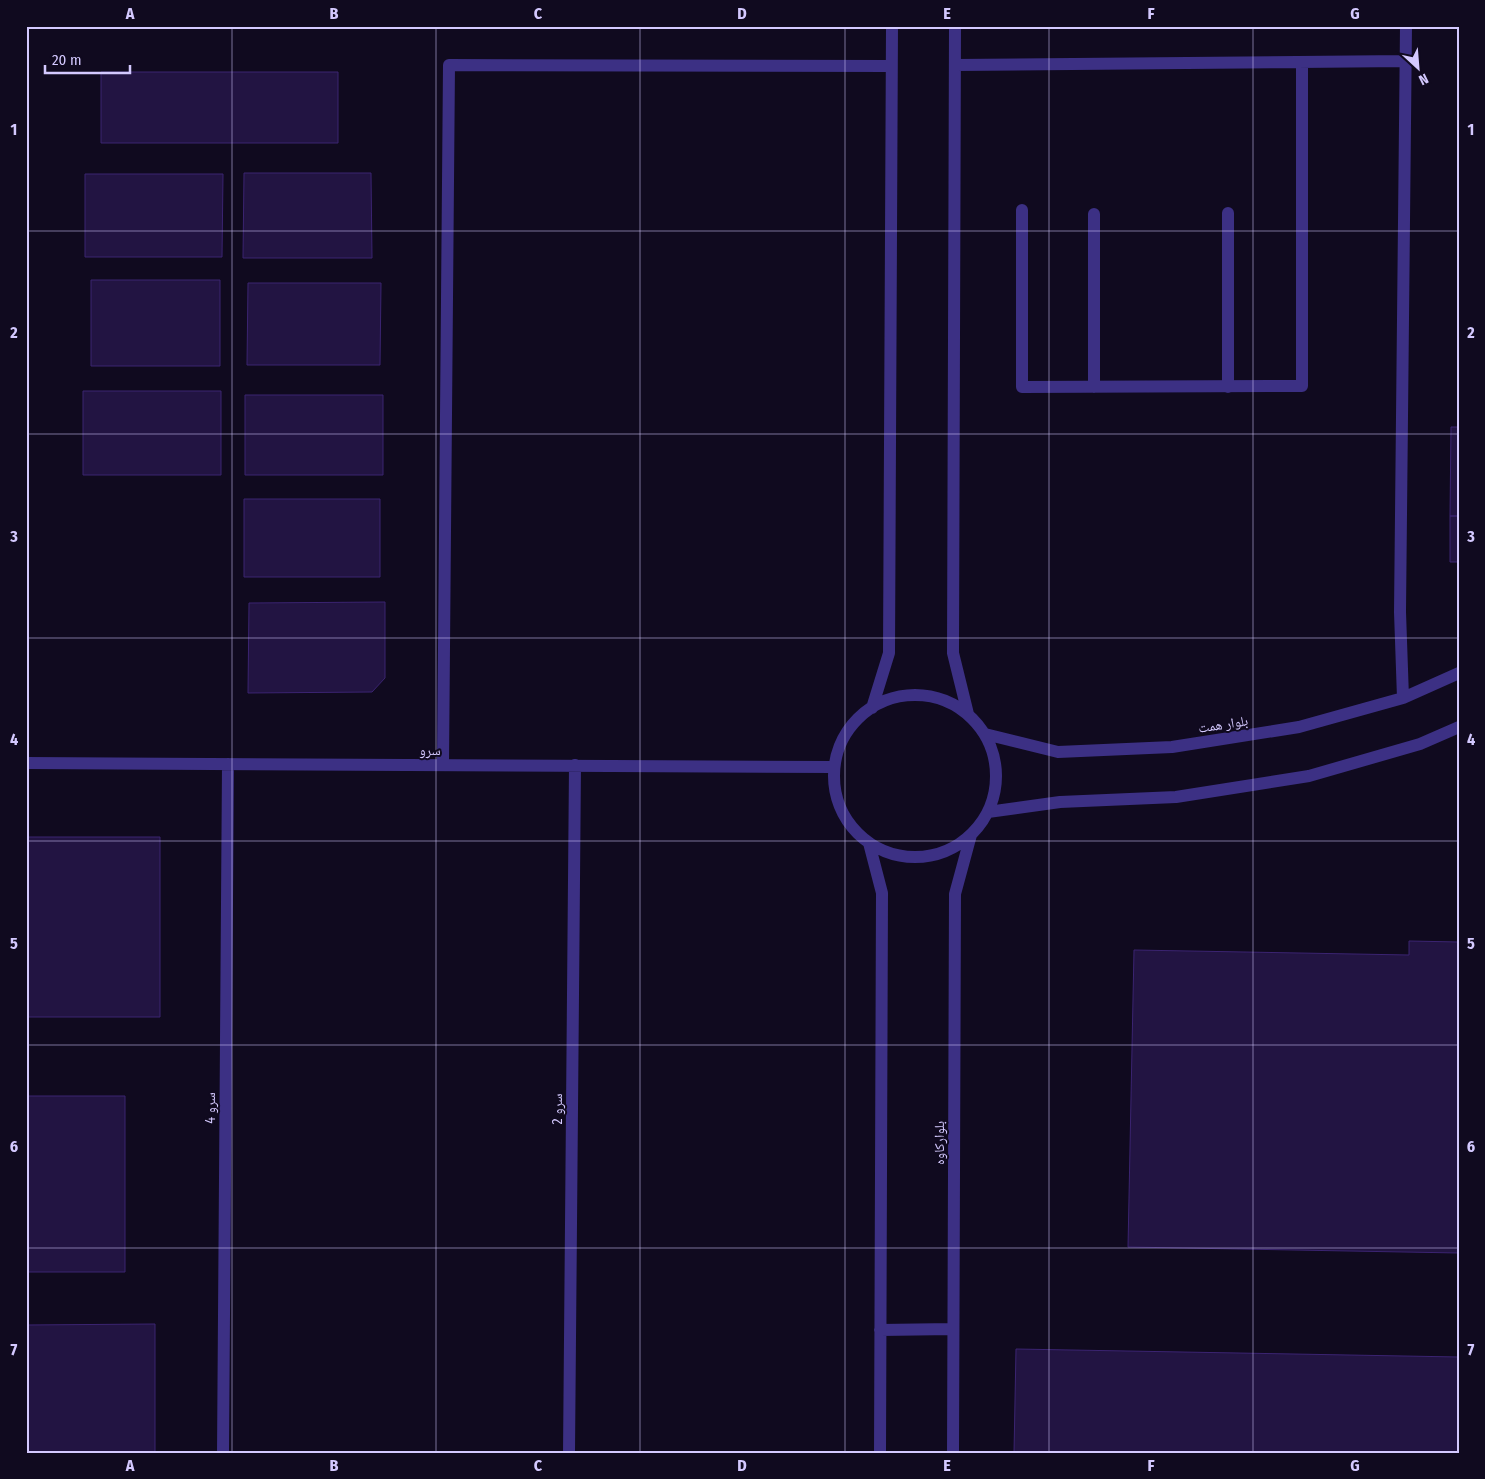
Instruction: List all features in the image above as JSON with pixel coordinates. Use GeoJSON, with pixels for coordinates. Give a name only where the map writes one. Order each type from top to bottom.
{"type":"FeatureCollection","features":[{"type":"Feature","properties":{"kind":"street"},"geometry":{"type":"LineString","coordinates":[[872,708],[889,653],[892,26]]}},
{"type":"Feature","properties":{"kind":"street"},"geometry":{"type":"LineString","coordinates":[[955,26],[953,653],[968,714]]}},
{"type":"Feature","properties":{"kind":"street"},"geometry":{"type":"LineString","coordinates":[[1403,698],[1400,602],[1406,26]]}},
{"type":"Feature","properties":{"kind":"street"},"geometry":{"type":"LineString","coordinates":[[955,65],[1406,61]]}},
{"type":"Feature","properties":{"kind":"street"},"geometry":{"type":"LineString","coordinates":[[1022,210],[1022,387],[1302,386],[1302,62]]}},
{"type":"Feature","properties":{"kind":"street"},"geometry":{"type":"LineString","coordinates":[[443,765],[449,65],[892,66]]}},
{"type":"Feature","properties":{"kind":"street"},"geometry":{"type":"LineString","coordinates":[[1228,213],[1228,387]]}},
{"type":"Feature","properties":{"kind":"street"},"geometry":{"type":"LineString","coordinates":[[1094,214],[1094,387]]}},
{"type":"Feature","properties":{"kind":"street","name":"بلوار همت"},"geometry":{"type":"LineString","coordinates":[[985,734],[1058,752],[1172,747],[1299,727],[1403,698],[1459,673]]}},
{"type":"Feature","properties":{"kind":"street"},"geometry":{"type":"LineString","coordinates":[[921,695],[946,701],[968,714],[985,734],[995,758],[996,786],[988,812],[972,835],[948,850],[921,857],[894,854],[869,843],[849,823],[837,798],[834,766],[839,748],[852,725],[872,708],[895,698],[921,695]]}},
{"type":"Feature","properties":{"kind":"street"},"geometry":{"type":"LineString","coordinates":[[988,812],[1060,802],[1176,797],[1309,776],[1420,744],[1459,727]]}},
{"type":"Feature","properties":{"kind":"street","name":"سرو"},"geometry":{"type":"LineString","coordinates":[[26,763],[834,766]]}},
{"type":"Feature","properties":{"kind":"street","name":"سرو 4"},"geometry":{"type":"LineString","coordinates":[[223,1453],[228,764]]}},
{"type":"Feature","properties":{"kind":"street","name":"سرو 2"},"geometry":{"type":"LineString","coordinates":[[569,1453],[574,765]]}},
{"type":"Feature","properties":{"kind":"street","name":"بلوارکاوه"},"geometry":{"type":"LineString","coordinates":[[953,1453],[955,894],[972,835]]}},
{"type":"Feature","properties":{"kind":"street"},"geometry":{"type":"LineString","coordinates":[[869,843],[882,893],[880,1453]]}},
{"type":"Feature","properties":{"kind":"street"},"geometry":{"type":"LineString","coordinates":[[880,1330],[953,1329]]}},
{"type":"Feature","properties":{"kind":"building"},"geometry":{"type":"Polygon","coordinates":[[[101,72],[338,72],[338,143],[101,143],[101,72]]]}},
{"type":"Feature","properties":{"kind":"building"},"geometry":{"type":"Polygon","coordinates":[[[244,173],[371,173],[372,258],[243,258],[244,173]]]}},
{"type":"Feature","properties":{"kind":"building"},"geometry":{"type":"Polygon","coordinates":[[[85,174],[223,174],[222,257],[85,257],[85,174]]]}},
{"type":"Feature","properties":{"kind":"building"},"geometry":{"type":"Polygon","coordinates":[[[91,280],[220,280],[220,366],[91,366],[91,280]]]}},
{"type":"Feature","properties":{"kind":"building"},"geometry":{"type":"Polygon","coordinates":[[[248,283],[381,283],[380,365],[247,365],[248,283]]]}},
{"type":"Feature","properties":{"kind":"building"},"geometry":{"type":"Polygon","coordinates":[[[83,391],[221,391],[221,475],[83,475],[83,391]]]}},
{"type":"Feature","properties":{"kind":"building"},"geometry":{"type":"Polygon","coordinates":[[[245,395],[383,395],[383,475],[245,475],[245,395]]]}},
{"type":"Feature","properties":{"kind":"building"},"geometry":{"type":"Polygon","coordinates":[[[1451,427],[1459,427],[1459,516],[1450,516],[1451,427]]]}},
{"type":"Feature","properties":{"kind":"building"},"geometry":{"type":"Polygon","coordinates":[[[244,499],[380,499],[380,577],[244,577],[244,499]]]}},
{"type":"Feature","properties":{"kind":"building"},"geometry":{"type":"Polygon","coordinates":[[[1450,516],[1459,516],[1459,562],[1450,562],[1450,516]]]}},
{"type":"Feature","properties":{"kind":"building"},"geometry":{"type":"Polygon","coordinates":[[[385,602],[385,678],[372,692],[248,693],[249,603],[385,602]]]}},
{"type":"Feature","properties":{"kind":"building"},"geometry":{"type":"Polygon","coordinates":[[[26,837],[160,837],[160,1017],[26,1017],[26,837]]]}},
{"type":"Feature","properties":{"kind":"building"},"geometry":{"type":"Polygon","coordinates":[[[1409,941],[1459,942],[1459,1253],[1128,1247],[1134,950],[1409,955],[1409,941]]]}},
{"type":"Feature","properties":{"kind":"building"},"geometry":{"type":"Polygon","coordinates":[[[26,1096],[125,1096],[125,1272],[26,1272],[26,1096]]]}},
{"type":"Feature","properties":{"kind":"building"},"geometry":{"type":"Polygon","coordinates":[[[155,1324],[155,1453],[26,1453],[26,1325],[155,1324]]]}},
{"type":"Feature","properties":{"kind":"building"},"geometry":{"type":"Polygon","coordinates":[[[1016,1349],[1459,1357],[1459,1453],[1014,1453],[1016,1349]]]}}]}
